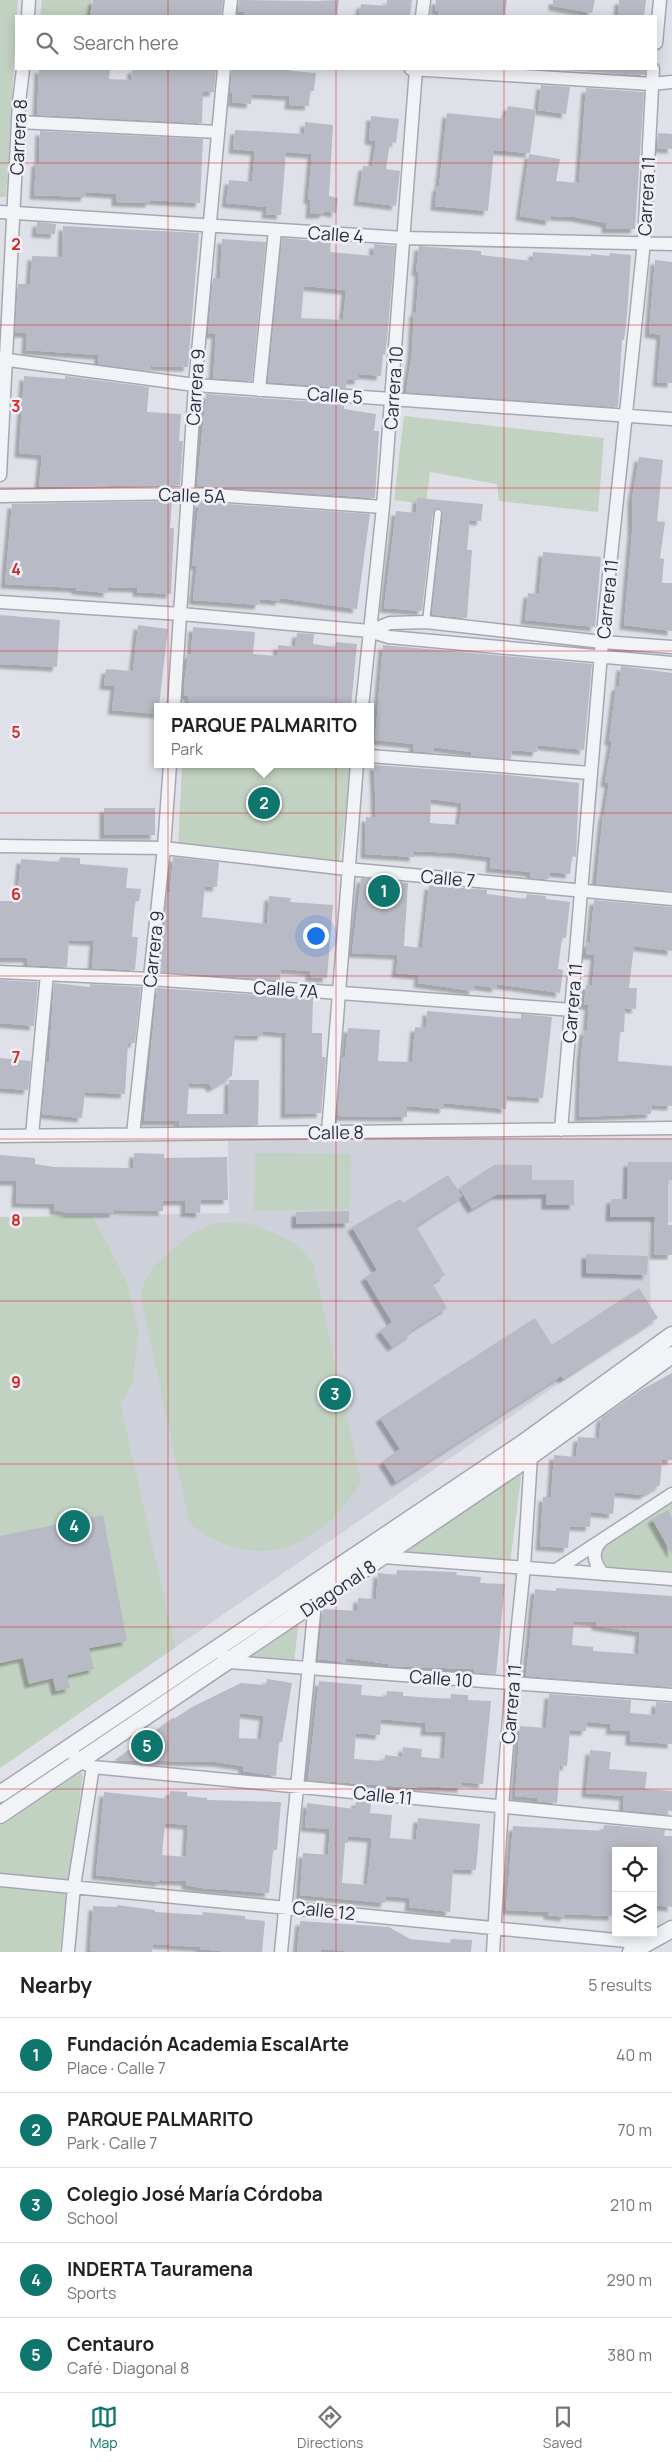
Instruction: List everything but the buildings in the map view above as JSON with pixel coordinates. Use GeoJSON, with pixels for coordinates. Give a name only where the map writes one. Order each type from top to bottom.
{"type":"FeatureCollection","features":[{"type":"Feature","properties":{"kind":"street"},"geometry":{"type":"LineString","coordinates":[[28,15],[29,0]]}},
{"type":"Feature","properties":{"kind":"street"},"geometry":{"type":"LineString","coordinates":[[229,15],[231,0]]}},
{"type":"Feature","properties":{"kind":"street"},"geometry":{"type":"LineString","coordinates":[[422,15],[424,0]]}},
{"type":"Feature","properties":{"kind":"street"},"geometry":{"type":"LineString","coordinates":[[657,32],[660,0]]}},
{"type":"Feature","properties":{"kind":"street","name":"Carrera 8"},"geometry":{"type":"LineString","coordinates":[[0,475],[3,360],[23,70]]}},
{"type":"Feature","properties":{"kind":"street","name":"Carrera 9"},"geometry":{"type":"LineString","coordinates":[[174,703],[182,614],[194,385],[224,70]]}},
{"type":"Feature","properties":{"kind":"street","name":"Carrera 10"},"geometry":{"type":"LineString","coordinates":[[362,703],[368,631],[383,507],[416,70]]}},
{"type":"Feature","properties":{"kind":"street"},"geometry":{"type":"LineString","coordinates":[[432,70],[651,84],[672,82]]}},
{"type":"Feature","properties":{"kind":"street","name":"Carrera 11"},"geometry":{"type":"LineString","coordinates":[[561,1130],[573,1010],[580,889],[602,642],[644,242],[653,70]]}},
{"type":"Feature","properties":{"kind":"street"},"geometry":{"type":"LineString","coordinates":[[19,122],[218,132]]}},
{"type":"Feature","properties":{"kind":"street","name":"Calle 4"},"geometry":{"type":"LineString","coordinates":[[0,212],[404,238],[672,244]]}},
{"type":"Feature","properties":{"kind":"street"},"geometry":{"type":"LineString","coordinates":[[259,390],[275,230]]}},
{"type":"Feature","properties":{"kind":"street","name":"Calle 5"},"geometry":{"type":"LineString","coordinates":[[3,360],[194,385],[672,419]]}},
{"type":"Feature","properties":{"kind":"street","name":"Calle 5A"},"geometry":{"type":"LineString","coordinates":[[0,496],[187,493],[383,507]]}},
{"type":"Feature","properties":{"kind":"street"},"geometry":{"type":"LineString","coordinates":[[0,602],[182,614],[368,631],[389,637],[672,663]]}},
{"type":"Feature","properties":{"kind":"street"},"geometry":{"type":"LineString","coordinates":[[368,631],[390,623],[426,622],[602,642],[672,647]]}},
{"type":"Feature","properties":{"kind":"street"},"geometry":{"type":"LineString","coordinates":[[374,756],[590,773]]}},
{"type":"Feature","properties":{"kind":"street","name":"Carrera 9"},"geometry":{"type":"LineString","coordinates":[[133,1134],[164,848],[170,768]]}},
{"type":"Feature","properties":{"kind":"street"},"geometry":{"type":"LineString","coordinates":[[328,1132],[347,869],[357,768]]}},
{"type":"Feature","properties":{"kind":"street","name":"Calle 7"},"geometry":{"type":"LineString","coordinates":[[0,846],[164,848],[347,869],[672,898]]}},
{"type":"Feature","properties":{"kind":"street","name":"Calle 7A"},"geometry":{"type":"LineString","coordinates":[[0,972],[150,979],[573,1010]]}},
{"type":"Feature","properties":{"kind":"street"},"geometry":{"type":"LineString","coordinates":[[32,1135],[47,974]]}},
{"type":"Feature","properties":{"kind":"street","name":"Calle 8"},"geometry":{"type":"LineString","coordinates":[[0,1136],[672,1128]]}},
{"type":"Feature","properties":{"kind":"street","name":"Diagonal 8"},"geometry":{"type":"LineString","coordinates":[[0,1815],[87,1764],[228,1662],[383,1557],[527,1450],[672,1335]]}},
{"type":"Feature","properties":{"kind":"street","name":"Diagonal 8"},"geometry":{"type":"LineString","coordinates":[[0,1794],[306,1588],[527,1450],[672,1355]]}},
{"type":"Feature","properties":{"kind":"street","name":"Carrera 11"},"geometry":{"type":"LineString","coordinates":[[493,1952],[502,1806],[524,1567],[527,1450]]}},
{"type":"Feature","properties":{"kind":"street"},"geometry":{"type":"LineString","coordinates":[[556,1570],[672,1494]]}},
{"type":"Feature","properties":{"kind":"street"},"geometry":{"type":"LineString","coordinates":[[603,1539],[596,1546],[594,1556],[597,1566],[603,1574]]}},
{"type":"Feature","properties":{"kind":"street"},"geometry":{"type":"LineString","coordinates":[[383,1557],[672,1579]]}},
{"type":"Feature","properties":{"kind":"street"},"geometry":{"type":"LineString","coordinates":[[281,1952],[315,1603],[306,1588]]}},
{"type":"Feature","properties":{"kind":"street"},"geometry":{"type":"LineString","coordinates":[[218,1648],[228,1662]]}},
{"type":"Feature","properties":{"kind":"street","name":"Calle 10"},"geometry":{"type":"LineString","coordinates":[[228,1662],[672,1695]]}},
{"type":"Feature","properties":{"kind":"street"},"geometry":{"type":"LineString","coordinates":[[68,1749],[87,1764],[68,1952]]}},
{"type":"Feature","properties":{"kind":"street","name":"Calle 11"},"geometry":{"type":"LineString","coordinates":[[87,1764],[297,1787],[672,1823]]}},
{"type":"Feature","properties":{"kind":"street","name":"Calle 12"},"geometry":{"type":"LineString","coordinates":[[0,1880],[285,1906],[647,1943]]}},
{"type":"Feature","properties":{"kind":"street"},"geometry":{"type":"LineString","coordinates":[[631,1952],[672,1929]]}},
{"type":"Feature","properties":{"kind":"lane"},"geometry":{"type":"LineString","coordinates":[[426,622],[438,513]]}},
{"type":"Feature","properties":{"kind":"shaded area"},"geometry":{"type":"Polygon","coordinates":[[[228,1138],[672,1138],[672,1222],[649,1223],[651,1320],[176,1647],[121,1405],[133,1383],[139,1330],[127,1281],[93,1216],[229,1213],[228,1138]]]}},
{"type":"Feature","properties":{"kind":"green space"},"geometry":{"type":"Polygon","coordinates":[[[0,0],[18,0],[17,15],[15,15],[15,49],[6,197],[0,197],[0,0]]]}},
{"type":"Feature","properties":{"kind":"green space"},"geometry":{"type":"Polygon","coordinates":[[[42,0],[92,0],[90,15],[40,15],[42,0]]]}},
{"type":"Feature","properties":{"kind":"green space"},"geometry":{"type":"Polygon","coordinates":[[[404,416],[604,438],[598,512],[499,501],[497,484],[430,472],[426,504],[394,500],[404,416]]]}},
{"type":"Feature","properties":{"kind":"green space"},"geometry":{"type":"Polygon","coordinates":[[[182,768],[351,768],[339,863],[178,848],[182,768]]]}},
{"type":"Feature","properties":{"kind":"green space"},"geometry":{"type":"Polygon","coordinates":[[[255,1153],[351,1154],[350,1209],[254,1211],[255,1153]]]}},
{"type":"Feature","properties":{"kind":"green space"},"geometry":{"type":"Polygon","coordinates":[[[93,1216],[127,1281],[139,1330],[133,1383],[121,1405],[176,1647],[0,1768],[0,1217],[93,1216]]]}},
{"type":"Feature","properties":{"kind":"green space"},"geometry":{"type":"Polygon","coordinates":[[[245,1222],[273,1232],[296,1244],[313,1262],[361,1482],[345,1505],[326,1524],[306,1538],[285,1548],[262,1551],[238,1548],[214,1539],[189,1523],[140,1292],[153,1266],[192,1233],[216,1223],[245,1222]]]}},
{"type":"Feature","properties":{"kind":"green space"},"geometry":{"type":"Polygon","coordinates":[[[522,1471],[510,1563],[403,1553],[522,1471]]]}},
{"type":"Feature","properties":{"kind":"green space"},"geometry":{"type":"Polygon","coordinates":[[[672,1498],[672,1574],[606,1570],[600,1556],[607,1542],[672,1498]]]}},
{"type":"Feature","properties":{"kind":"green space"},"geometry":{"type":"Polygon","coordinates":[[[299,1621],[294,1662],[242,1658],[299,1621]]]}},
{"type":"Feature","properties":{"kind":"green space"},"geometry":{"type":"Polygon","coordinates":[[[81,1772],[83,1776],[68,1883],[0,1877],[0,1826],[81,1772]]]}},
{"type":"Feature","properties":{"kind":"green space"},"geometry":{"type":"Polygon","coordinates":[[[0,1887],[66,1892],[60,1952],[0,1952],[0,1887]]]}},
{"type":"Feature","properties":{"kind":"place","name":"PARQUE PALMARITO"},"geometry":{"type":"Point","coordinates":[264,803]}},
{"type":"Feature","properties":{"kind":"place","name":"Fundación Academia EscalArte"},"geometry":{"type":"Point","coordinates":[384,891]}},
{"type":"Feature","properties":{"kind":"place","name":"Colegio José María Córdoba"},"geometry":{"type":"Point","coordinates":[335,1394]}},
{"type":"Feature","properties":{"kind":"place","name":"INDERTA Tauramena"},"geometry":{"type":"Point","coordinates":[74,1526]}},
{"type":"Feature","properties":{"kind":"place","name":"Centauro"},"geometry":{"type":"Point","coordinates":[147,1746]}}]}
